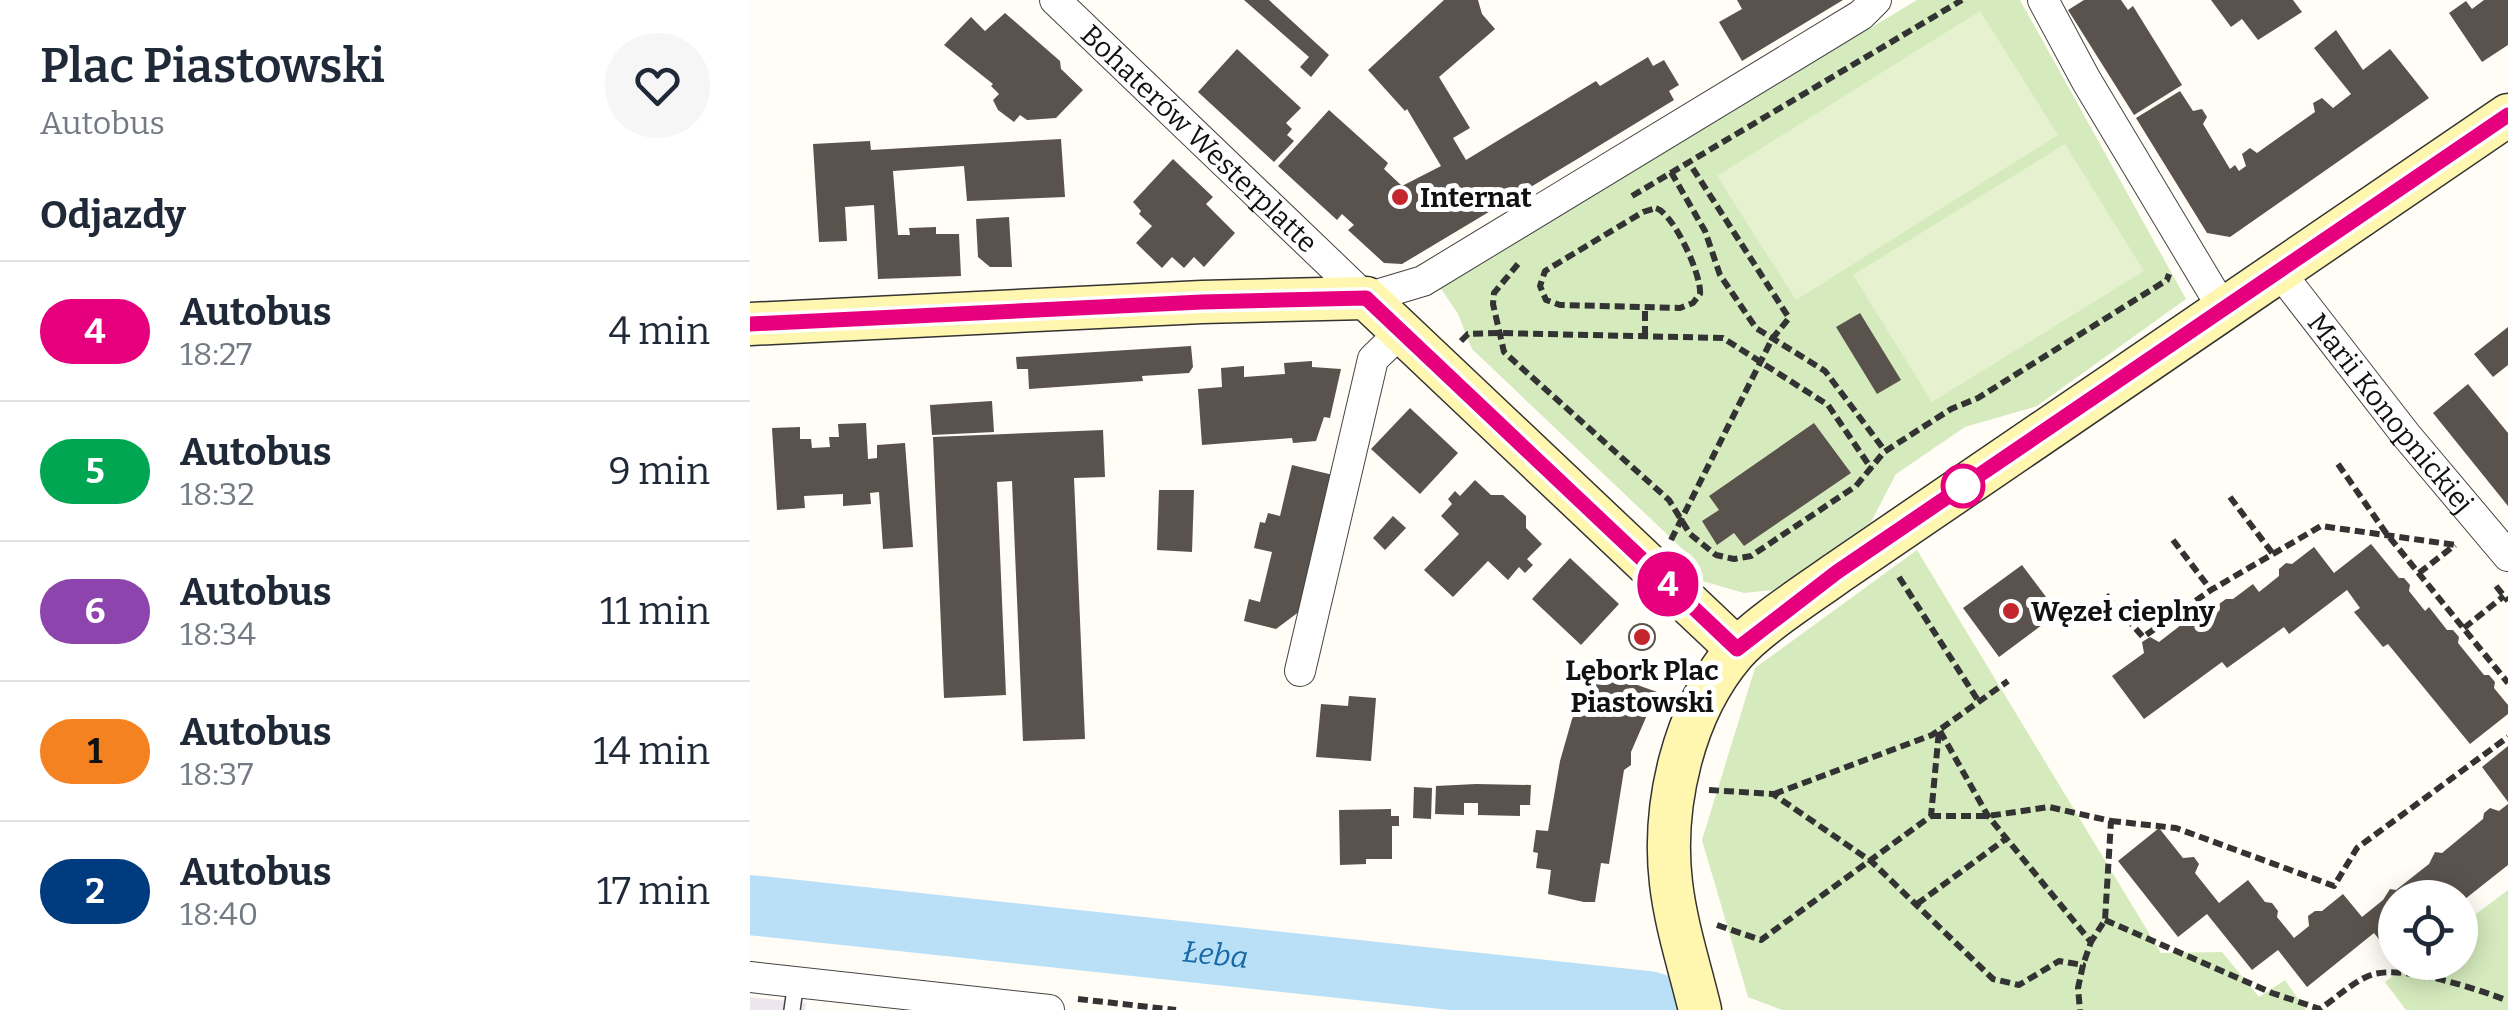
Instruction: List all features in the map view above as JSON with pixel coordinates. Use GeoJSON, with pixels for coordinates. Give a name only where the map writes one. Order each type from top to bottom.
{"type":"FeatureCollection","features":[{"type":"Feature","properties":{"kind":"street"},"geometry":{"type":"LineString","coordinates":[[750,324],[1366,298],[1424,282],[1860,15],[1876,0]]}},
{"type":"Feature","properties":{"kind":"street"},"geometry":{"type":"LineString","coordinates":[[2043,0],[2086,80],[2222,307]]}},
{"type":"Feature","properties":{"kind":"street","name":"Bohaterów Westerplatte"},"geometry":{"type":"LineString","coordinates":[[1070,5],[1401,332],[1737,649]]}},
{"type":"Feature","properties":{"kind":"street"},"geometry":{"type":"LineString","coordinates":[[1700,1010],[1692,923],[1670,861],[1675,789],[1694,719],[1737,649],[1837,572],[2508,115]]}},
{"type":"Feature","properties":{"kind":"street","name":"Marii Konopnickiej"},"geometry":{"type":"LineString","coordinates":[[2278,270],[2396,422],[2508,556]]}},
{"type":"Feature","properties":{"kind":"street"},"geometry":{"type":"LineString","coordinates":[[1300,671],[1373,358],[1401,332]]}},
{"type":"Feature","properties":{"kind":"street"},"geometry":{"type":"LineString","coordinates":[[750,977],[794,996],[1049,1010]]}},
{"type":"Feature","properties":{"kind":"path"},"geometry":{"type":"LineString","coordinates":[[1620,203],[1962,0]]}},
{"type":"Feature","properties":{"kind":"path"},"geometry":{"type":"LineString","coordinates":[[1667,546],[1772,339],[1789,318],[1688,161]]}},
{"type":"Feature","properties":{"kind":"path"},"geometry":{"type":"LineString","coordinates":[[1671,172],[1705,231],[1720,275],[1748,319],[1772,339],[1825,370],[1885,451]]}},
{"type":"Feature","properties":{"kind":"path"},"geometry":{"type":"LineString","coordinates":[[1662,210],[1700,278],[1701,290],[1687,306],[1645,306],[1553,303],[1542,293],[1542,278],[1551,267],[1643,212],[1662,210]]}},
{"type":"Feature","properties":{"kind":"path"},"geometry":{"type":"LineString","coordinates":[[1534,254],[1517,264],[1494,293],[1504,352],[1669,500],[1690,534],[1716,556],[1734,559],[1751,556],[1856,486],[1885,451],[2167,280],[2171,267]]}},
{"type":"Feature","properties":{"kind":"path"},"geometry":{"type":"LineString","coordinates":[[1645,306],[1645,336]]}},
{"type":"Feature","properties":{"kind":"path"},"geometry":{"type":"LineString","coordinates":[[1457,346],[1468,334],[1498,333],[1723,338],[1828,405],[1872,468]]}},
{"type":"Feature","properties":{"kind":"path"},"geometry":{"type":"LineString","coordinates":[[2338,464],[2386,533],[2508,684]]}},
{"type":"Feature","properties":{"kind":"path"},"geometry":{"type":"LineString","coordinates":[[2230,497],[2273,554]]}},
{"type":"Feature","properties":{"kind":"path"},"geometry":{"type":"LineString","coordinates":[[2106,595],[2143,636],[2321,526],[2458,543],[2419,573]]}},
{"type":"Feature","properties":{"kind":"path"},"geometry":{"type":"LineString","coordinates":[[2172,540],[2212,590]]}},
{"type":"Feature","properties":{"kind":"path"},"geometry":{"type":"LineString","coordinates":[[1900,577],[1978,702]]}},
{"type":"Feature","properties":{"kind":"path"},"geometry":{"type":"LineString","coordinates":[[2464,628],[2504,596]]}},
{"type":"Feature","properties":{"kind":"path"},"geometry":{"type":"LineString","coordinates":[[2500,674],[2508,667]]}},
{"type":"Feature","properties":{"kind":"path"},"geometry":{"type":"LineString","coordinates":[[1708,790],[1773,794],[1939,730],[2008,682]]}},
{"type":"Feature","properties":{"kind":"path"},"geometry":{"type":"LineString","coordinates":[[1931,816],[1939,730]]}},
{"type":"Feature","properties":{"kind":"path"},"geometry":{"type":"LineString","coordinates":[[1939,730],[1988,816],[2091,942]]}},
{"type":"Feature","properties":{"kind":"path"},"geometry":{"type":"LineString","coordinates":[[1692,923],[1761,940],[1931,816],[1988,816],[2049,808],[2111,821],[2176,828],[2334,886],[2357,848],[2508,737]]}},
{"type":"Feature","properties":{"kind":"path"},"geometry":{"type":"LineString","coordinates":[[1773,794],[1872,862],[1993,979],[2006,984],[2029,981],[2059,960],[2084,964]]}},
{"type":"Feature","properties":{"kind":"path"},"geometry":{"type":"LineString","coordinates":[[2080,1010],[2078,988],[2084,964],[2104,920],[2111,821]]}},
{"type":"Feature","properties":{"kind":"path"},"geometry":{"type":"LineString","coordinates":[[1917,904],[2007,838]]}},
{"type":"Feature","properties":{"kind":"path"},"geometry":{"type":"LineString","coordinates":[[2104,920],[2272,993],[2320,1009],[2370,975],[2397,971],[2465,984],[2507,998],[2506,1010]]}},
{"type":"Feature","properties":{"kind":"shaded area"},"geometry":{"type":"Polygon","coordinates":[[[750,997],[806,1003],[805,1010],[750,1010],[750,997]]]}},
{"type":"Feature","properties":{"kind":"green space"},"geometry":{"type":"Polygon","coordinates":[[[1917,0],[2020,0],[2186,299],[2037,406],[1965,427],[1896,474],[1871,522],[1773,590],[1744,593],[1695,579],[1693,559],[1472,349],[1458,314],[1440,287],[1917,0]]]}},
{"type":"Feature","properties":{"kind":"green space"},"geometry":{"type":"Polygon","coordinates":[[[1980,11],[2058,135],[1796,300],[1717,176],[1980,11]]]}},
{"type":"Feature","properties":{"kind":"green space"},"geometry":{"type":"Polygon","coordinates":[[[2065,144],[2144,271],[1932,402],[1853,275],[2065,144]]]}},
{"type":"Feature","properties":{"kind":"green space"},"geometry":{"type":"Polygon","coordinates":[[[1917,550],[2161,953],[2222,952],[2259,997],[2285,980],[2306,1010],[1782,1010],[1748,997],[1702,840],[1755,668],[1917,550]]]}},
{"type":"Feature","properties":{"kind":"green space"},"geometry":{"type":"Polygon","coordinates":[[[2508,890],[2508,1010],[2406,1010],[2385,982],[2388,980],[2478,980],[2478,912],[2508,890]]]}},
{"type":"Feature","properties":{"kind":"building"},"geometry":{"type":"Polygon","coordinates":[[[1244,0],[1269,0],[1329,55],[1311,77],[1300,67],[1309,57],[1244,0]]]}},
{"type":"Feature","properties":{"kind":"building"},"geometry":{"type":"Polygon","coordinates":[[[1444,0],[1478,0],[1482,14],[1495,29],[1439,77],[1470,128],[1453,138],[1466,160],[1596,81],[1600,86],[1648,57],[1653,66],[1664,60],[1679,85],[1669,91],[1674,100],[1579,158],[1402,264],[1384,263],[1348,230],[1354,225],[1342,214],[1337,220],[1278,166],[1329,110],[1388,163],[1384,169],[1402,186],[1441,166],[1407,109],[1368,70],[1444,0]]]}},
{"type":"Feature","properties":{"kind":"building"},"geometry":{"type":"Polygon","coordinates":[[[1737,0],[1843,0],[1742,61],[1719,22],[1742,9],[1737,0]]]}},
{"type":"Feature","properties":{"kind":"building"},"geometry":{"type":"Polygon","coordinates":[[[2084,0],[2121,0],[2128,10],[2133,6],[2182,85],[2134,115],[2068,10],[2084,0]]]}},
{"type":"Feature","properties":{"kind":"building"},"geometry":{"type":"Polygon","coordinates":[[[2211,0],[2293,0],[2302,12],[2258,40],[2242,19],[2231,27],[2211,0]]]}},
{"type":"Feature","properties":{"kind":"building"},"geometry":{"type":"Polygon","coordinates":[[[2484,0],[2508,0],[2508,45],[2482,62],[2449,13],[2466,1],[2472,9],[2484,0]]]}},
{"type":"Feature","properties":{"kind":"building"},"geometry":{"type":"Polygon","coordinates":[[[1005,13],[1060,61],[1061,69],[1083,90],[1056,118],[1027,120],[1020,115],[1014,122],[998,110],[993,100],[999,94],[993,84],[944,45],[971,17],[985,31],[1005,13]]]}},
{"type":"Feature","properties":{"kind":"building"},"geometry":{"type":"Polygon","coordinates":[[[2336,30],[2363,70],[2390,49],[2429,98],[2230,237],[2207,233],[2136,118],[2180,91],[2193,111],[2202,109],[2207,117],[2203,124],[2230,169],[2235,165],[2239,171],[2246,166],[2242,154],[2250,148],[2257,153],[2315,112],[2313,103],[2322,98],[2333,108],[2351,94],[2314,48],[2336,30]]]}},
{"type":"Feature","properties":{"kind":"building"},"geometry":{"type":"Polygon","coordinates":[[[1237,49],[1301,108],[1286,123],[1292,129],[1287,135],[1294,141],[1274,162],[1198,92],[1237,49]]]}},
{"type":"Feature","properties":{"kind":"building"},"geometry":{"type":"Polygon","coordinates":[[[1061,139],[1065,197],[967,201],[964,166],[893,171],[898,235],[910,235],[909,228],[936,227],[936,234],[959,234],[961,276],[878,279],[874,205],[845,207],[847,241],[819,242],[813,144],[870,141],[871,150],[1061,139]]]}},
{"type":"Feature","properties":{"kind":"building"},"geometry":{"type":"Polygon","coordinates":[[[1173,159],[1213,197],[1206,204],[1235,233],[1204,267],[1194,257],[1184,268],[1172,257],[1162,268],[1136,243],[1152,226],[1133,202],[1173,159]]]}},
{"type":"Feature","properties":{"kind":"building"},"geometry":{"type":"Polygon","coordinates":[[[1009,217],[1012,267],[990,267],[978,257],[976,219],[1009,217]]]}},
{"type":"Feature","properties":{"kind":"building"},"geometry":{"type":"Polygon","coordinates":[[[1860,313],[1901,380],[1877,394],[1836,327],[1860,313]]]}},
{"type":"Feature","properties":{"kind":"building"},"geometry":{"type":"Polygon","coordinates":[[[2508,327],[2508,365],[2493,377],[2474,354],[2508,327]]]}},
{"type":"Feature","properties":{"kind":"building"},"geometry":{"type":"Polygon","coordinates":[[[1191,346],[1193,367],[1189,373],[1142,376],[1143,381],[1029,389],[1028,369],[1017,369],[1016,357],[1191,346]]]}},
{"type":"Feature","properties":{"kind":"building"},"geometry":{"type":"Polygon","coordinates":[[[1312,361],[1312,367],[1341,369],[1330,418],[1324,417],[1316,441],[1293,443],[1292,438],[1202,445],[1198,389],[1222,387],[1221,368],[1244,366],[1244,377],[1285,374],[1284,363],[1312,361]]]}},
{"type":"Feature","properties":{"kind":"building"},"geometry":{"type":"Polygon","coordinates":[[[2468,384],[2508,433],[2508,506],[2433,413],[2468,384]]]}},
{"type":"Feature","properties":{"kind":"building"},"geometry":{"type":"Polygon","coordinates":[[[992,401],[994,432],[932,435],[930,405],[992,401]]]}},
{"type":"Feature","properties":{"kind":"building"},"geometry":{"type":"Polygon","coordinates":[[[1410,408],[1458,453],[1420,494],[1371,449],[1410,408]]]}},
{"type":"Feature","properties":{"kind":"building"},"geometry":{"type":"Polygon","coordinates":[[[866,423],[868,459],[877,458],[877,445],[905,443],[913,547],[883,549],[879,492],[870,493],[871,504],[843,506],[843,494],[804,496],[805,508],[777,510],[772,428],[800,427],[800,439],[811,439],[812,448],[830,447],[829,437],[839,437],[838,424],[866,423]]]}},
{"type":"Feature","properties":{"kind":"building"},"geometry":{"type":"Polygon","coordinates":[[[1814,423],[1851,473],[1744,546],[1734,533],[1717,545],[1702,521],[1719,510],[1709,496],[1814,423]]]}},
{"type":"Feature","properties":{"kind":"building"},"geometry":{"type":"Polygon","coordinates":[[[1103,430],[1105,477],[1074,478],[1085,739],[1023,741],[1012,481],[997,482],[1006,695],[944,698],[933,437],[1103,430]]]}},
{"type":"Feature","properties":{"kind":"building"},"geometry":{"type":"Polygon","coordinates":[[[1292,465],[1333,475],[1300,611],[1276,629],[1244,621],[1249,599],[1260,602],[1272,552],[1254,548],[1260,522],[1265,523],[1268,513],[1280,516],[1292,465]]]}},
{"type":"Feature","properties":{"kind":"building"},"geometry":{"type":"Polygon","coordinates":[[[1475,480],[1491,495],[1503,495],[1526,516],[1526,528],[1542,544],[1527,559],[1533,565],[1525,573],[1519,567],[1508,580],[1488,561],[1453,597],[1424,570],[1459,534],[1441,516],[1452,504],[1448,499],[1455,491],[1460,496],[1475,480]]]}},
{"type":"Feature","properties":{"kind":"building"},"geometry":{"type":"Polygon","coordinates":[[[1159,490],[1194,490],[1192,552],[1157,550],[1159,490]]]}},
{"type":"Feature","properties":{"kind":"building"},"geometry":{"type":"Polygon","coordinates":[[[1393,516],[1406,528],[1385,550],[1373,538],[1393,516]]]}},
{"type":"Feature","properties":{"kind":"building"},"geometry":{"type":"Polygon","coordinates":[[[2371,544],[2399,578],[2410,585],[2409,591],[2425,611],[2429,607],[2447,630],[2453,630],[2459,637],[2458,643],[2484,675],[2495,682],[2494,688],[2508,705],[2508,714],[2470,744],[2388,644],[2383,647],[2354,612],[2360,608],[2347,590],[2289,634],[2284,627],[2227,668],[2222,662],[2144,719],[2112,676],[2144,653],[2142,642],[2150,637],[2159,642],[2190,618],[2196,626],[2218,610],[2219,604],[2253,584],[2259,592],[2279,576],[2279,569],[2286,563],[2292,564],[2314,547],[2334,573],[2371,544]]]}},
{"type":"Feature","properties":{"kind":"building"},"geometry":{"type":"Polygon","coordinates":[[[1570,558],[1619,604],[1581,645],[1532,599],[1570,558]]]}},
{"type":"Feature","properties":{"kind":"building","name":"Węzeł cieplny"},"geometry":{"type":"Polygon","coordinates":[[[2022,565],[2058,613],[1999,657],[1963,608],[2022,565]]]}},
{"type":"Feature","properties":{"kind":"building","name":"Lębork Plac Piastowski"},"geometry":{"type":"Polygon","coordinates":[[[1642,623],[1652,627],[1656,637],[1652,647],[1642,651],[1632,647],[1628,637],[1632,627],[1642,623]]]}},
{"type":"Feature","properties":{"kind":"building"},"geometry":{"type":"Polygon","coordinates":[[[1596,670],[1657,692],[1631,752],[1631,765],[1624,770],[1609,864],[1601,863],[1595,902],[1584,902],[1548,894],[1551,870],[1536,868],[1538,853],[1533,852],[1536,830],[1548,831],[1572,719],[1596,670]]]}},
{"type":"Feature","properties":{"kind":"building"},"geometry":{"type":"Polygon","coordinates":[[[1349,696],[1376,698],[1371,761],[1316,757],[1321,704],[1348,706],[1349,696]]]}},
{"type":"Feature","properties":{"kind":"building"},"geometry":{"type":"Polygon","coordinates":[[[2508,746],[2508,802],[2482,767],[2508,746]]]}},
{"type":"Feature","properties":{"kind":"building"},"geometry":{"type":"Polygon","coordinates":[[[1531,785],[1530,805],[1520,805],[1520,816],[1478,815],[1478,803],[1464,803],[1464,815],[1435,814],[1436,786],[1531,785]]]}},
{"type":"Feature","properties":{"kind":"building"},"geometry":{"type":"Polygon","coordinates":[[[1414,787],[1432,788],[1431,819],[1413,818],[1414,787]]]}},
{"type":"Feature","properties":{"kind":"building"},"geometry":{"type":"Polygon","coordinates":[[[2508,804],[2508,865],[2478,889],[2478,880],[2409,880],[2429,864],[2435,852],[2442,853],[2483,819],[2490,808],[2499,811],[2508,804]]]}},
{"type":"Feature","properties":{"kind":"building"},"geometry":{"type":"Polygon","coordinates":[[[1391,809],[1391,816],[1399,816],[1399,826],[1392,826],[1392,859],[1340,865],[1339,810],[1391,809]]]}},
{"type":"Feature","properties":{"kind":"building"},"geometry":{"type":"Polygon","coordinates":[[[2159,828],[2183,858],[2194,857],[2199,864],[2195,873],[2219,903],[2248,880],[2265,902],[2272,903],[2277,917],[2294,938],[2309,926],[2308,916],[2322,911],[2343,894],[2362,917],[2378,904],[2378,938],[2374,933],[2307,987],[2278,950],[2252,970],[2207,914],[2178,937],[2118,861],[2159,828]]]}},
{"type":"Feature","properties":{"kind":"waterway","name":"Łeba"},"geometry":{"type":"LineString","coordinates":[[750,905],[1648,1001],[1677,1010]]}},
{"type":"Feature","properties":{"kind":"bus line","name":"4"},"geometry":{"type":"LineString","coordinates":[[750,324],[1366,298],[1737,649],[1837,572],[2508,115]]}},
{"type":"Feature","properties":{"kind":"place","name":"Internat"},"geometry":{"type":"Point","coordinates":[1400,197]}},
{"type":"Feature","properties":{"kind":"place","name":"Węzeł cieplny"},"geometry":{"type":"Point","coordinates":[2011,611]}},
{"type":"Feature","properties":{"kind":"place","name":"Lębork Plac Piastowski"},"geometry":{"type":"Point","coordinates":[1642,637]}}]}
